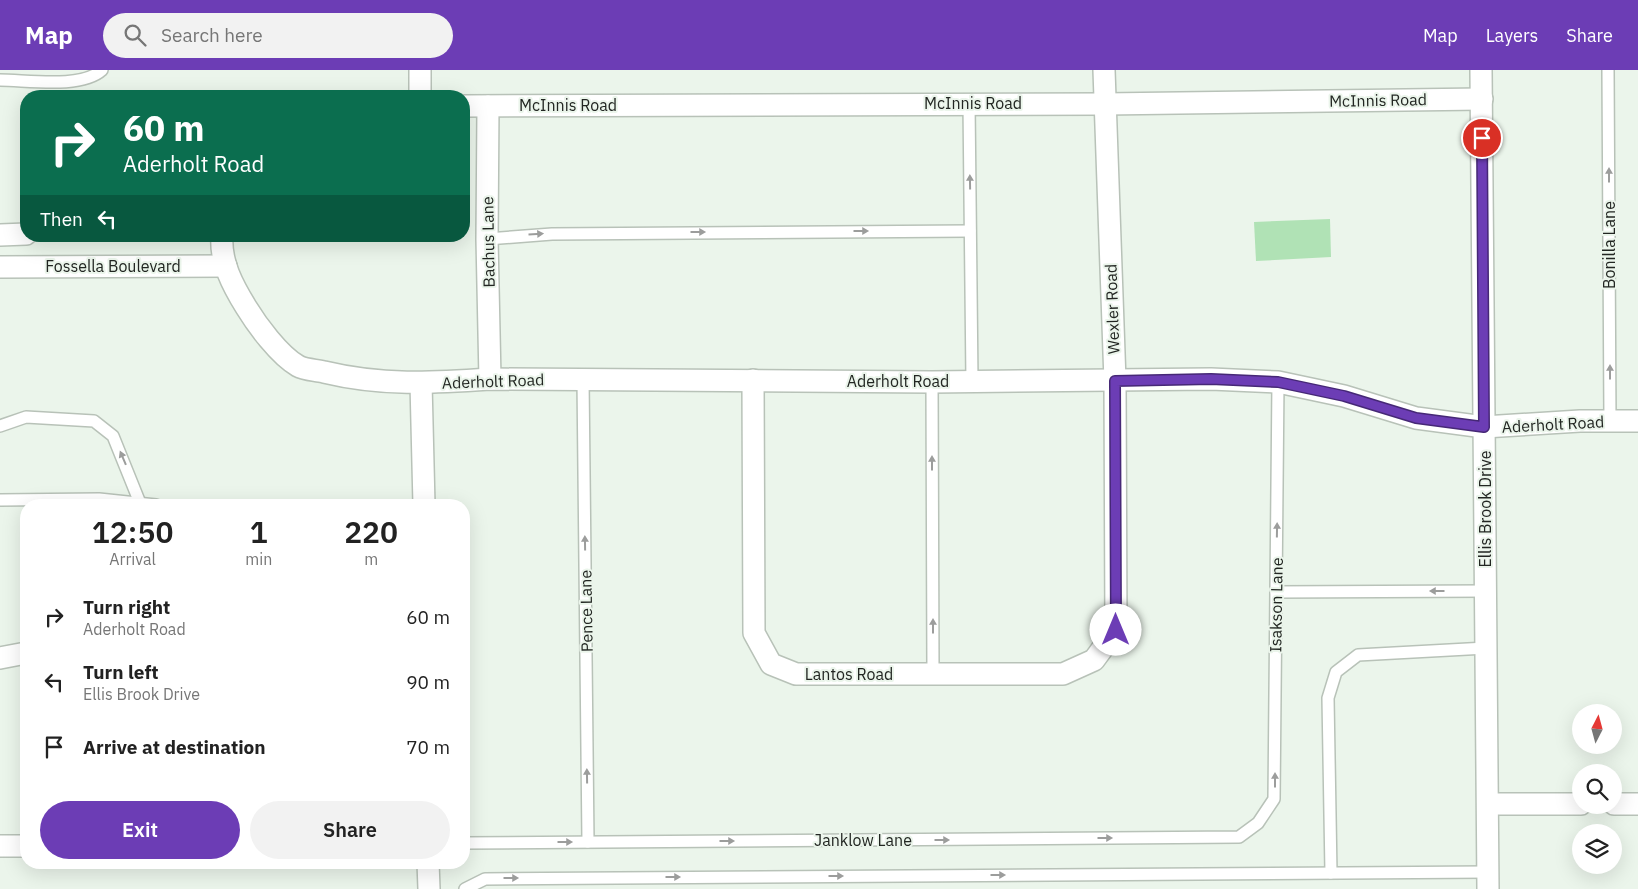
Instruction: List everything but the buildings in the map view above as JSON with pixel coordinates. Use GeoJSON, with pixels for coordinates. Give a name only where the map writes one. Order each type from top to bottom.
{"type":"FeatureCollection","features":[{"type":"Feature","properties":{"kind":"street"},"geometry":{"type":"LineString","coordinates":[[420,70],[420,90]]}},
{"type":"Feature","properties":{"kind":"street","name":"Wexler Road"},"geometry":{"type":"LineString","coordinates":[[1094,660],[1116,630],[1115,381],[1104,70]]}},
{"type":"Feature","properties":{"kind":"street","name":"Ellis Brook Drive"},"geometry":{"type":"LineString","coordinates":[[1482,70],[1488,881]]}},
{"type":"Feature","properties":{"kind":"street","name":"McInnis Road"},"geometry":{"type":"LineString","coordinates":[[470,106],[1104,104],[1482,99]]}},
{"type":"Feature","properties":{"kind":"street","name":"Bachus Lane"},"geometry":{"type":"LineString","coordinates":[[488,106],[487,239],[490,379]]}},
{"type":"Feature","properties":{"kind":"street"},"geometry":{"type":"LineString","coordinates":[[0,235],[20,234]]}},
{"type":"Feature","properties":{"kind":"street","name":"Aderholt Road"},"geometry":{"type":"LineString","coordinates":[[223,250],[237,292],[262,333],[299,366],[360,381],[420,383],[490,379],[932,382],[1211,379],[1278,382],[1344,396],[1416,418],[1484,427],[1638,420]]}},
{"type":"Feature","properties":{"kind":"street","name":"Fossella Boulevard"},"geometry":{"type":"LineString","coordinates":[[0,267],[223,250]]}},
{"type":"Feature","properties":{"kind":"street","name":"Lantos Road"},"geometry":{"type":"LineString","coordinates":[[753,380],[754,633],[771,664],[796,674],[1063,674],[1094,660]]}},
{"type":"Feature","properties":{"kind":"street"},"geometry":{"type":"LineString","coordinates":[[420,383],[424,499]]}},
{"type":"Feature","properties":{"kind":"street"},"geometry":{"type":"LineString","coordinates":[[0,658],[20,654]]}},
{"type":"Feature","properties":{"kind":"street"},"geometry":{"type":"LineString","coordinates":[[1488,804],[1572,804]]}},
{"type":"Feature","properties":{"kind":"street"},"geometry":{"type":"LineString","coordinates":[[1622,804],[1638,804]]}},
{"type":"Feature","properties":{"kind":"street"},"geometry":{"type":"LineString","coordinates":[[0,846],[20,846]]}},
{"type":"Feature","properties":{"kind":"street"},"geometry":{"type":"LineString","coordinates":[[428,869],[429,889]]}},
{"type":"Feature","properties":{"kind":"lane"},"geometry":{"type":"LineString","coordinates":[[0,80],[70,81],[96,76],[102,70]]}},
{"type":"Feature","properties":{"kind":"lane","name":"Bonilla Lane"},"geometry":{"type":"LineString","coordinates":[[1608,70],[1610,421]]}},
{"type":"Feature","properties":{"kind":"lane"},"geometry":{"type":"LineString","coordinates":[[969,103],[972,381]]}},
{"type":"Feature","properties":{"kind":"lane"},"geometry":{"type":"LineString","coordinates":[[487,239],[552,234],[970,231]]}},
{"type":"Feature","properties":{"kind":"lane","name":"Pence Lane"},"geometry":{"type":"LineString","coordinates":[[584,380],[588,842]]}},
{"type":"Feature","properties":{"kind":"lane"},"geometry":{"type":"LineString","coordinates":[[932,382],[933,674]]}},
{"type":"Feature","properties":{"kind":"lane","name":"Isakson Lane"},"geometry":{"type":"LineString","coordinates":[[1258,824],[1274,799],[1278,382]]}},
{"type":"Feature","properties":{"kind":"lane"},"geometry":{"type":"LineString","coordinates":[[0,426],[26,417],[94,421],[113,436],[138,499]]}},
{"type":"Feature","properties":{"kind":"lane"},"geometry":{"type":"LineString","coordinates":[[0,500],[20,500]]}},
{"type":"Feature","properties":{"kind":"lane"},"geometry":{"type":"LineString","coordinates":[[1276,592],[1486,591]]}},
{"type":"Feature","properties":{"kind":"lane"},"geometry":{"type":"LineString","coordinates":[[1331,873],[1328,698],[1336,672],[1358,655],[1486,648]]}},
{"type":"Feature","properties":{"kind":"lane","name":"Janklow Lane"},"geometry":{"type":"LineString","coordinates":[[470,843],[1239,837],[1258,824]]}},
{"type":"Feature","properties":{"kind":"lane"},"geometry":{"type":"LineString","coordinates":[[465,889],[485,879],[1331,873],[1488,881]]}},
{"type":"Feature","properties":{"kind":"green space"},"geometry":{"type":"Polygon","coordinates":[[[1330,219],[1331,257],[1256,261],[1254,222],[1330,219]]]}},
{"type":"Feature","properties":{"kind":"route"},"geometry":{"type":"LineString","coordinates":[[1116,630],[1115,381],[1211,379],[1278,382],[1344,396],[1416,418],[1484,427],[1482,138]]}}]}
